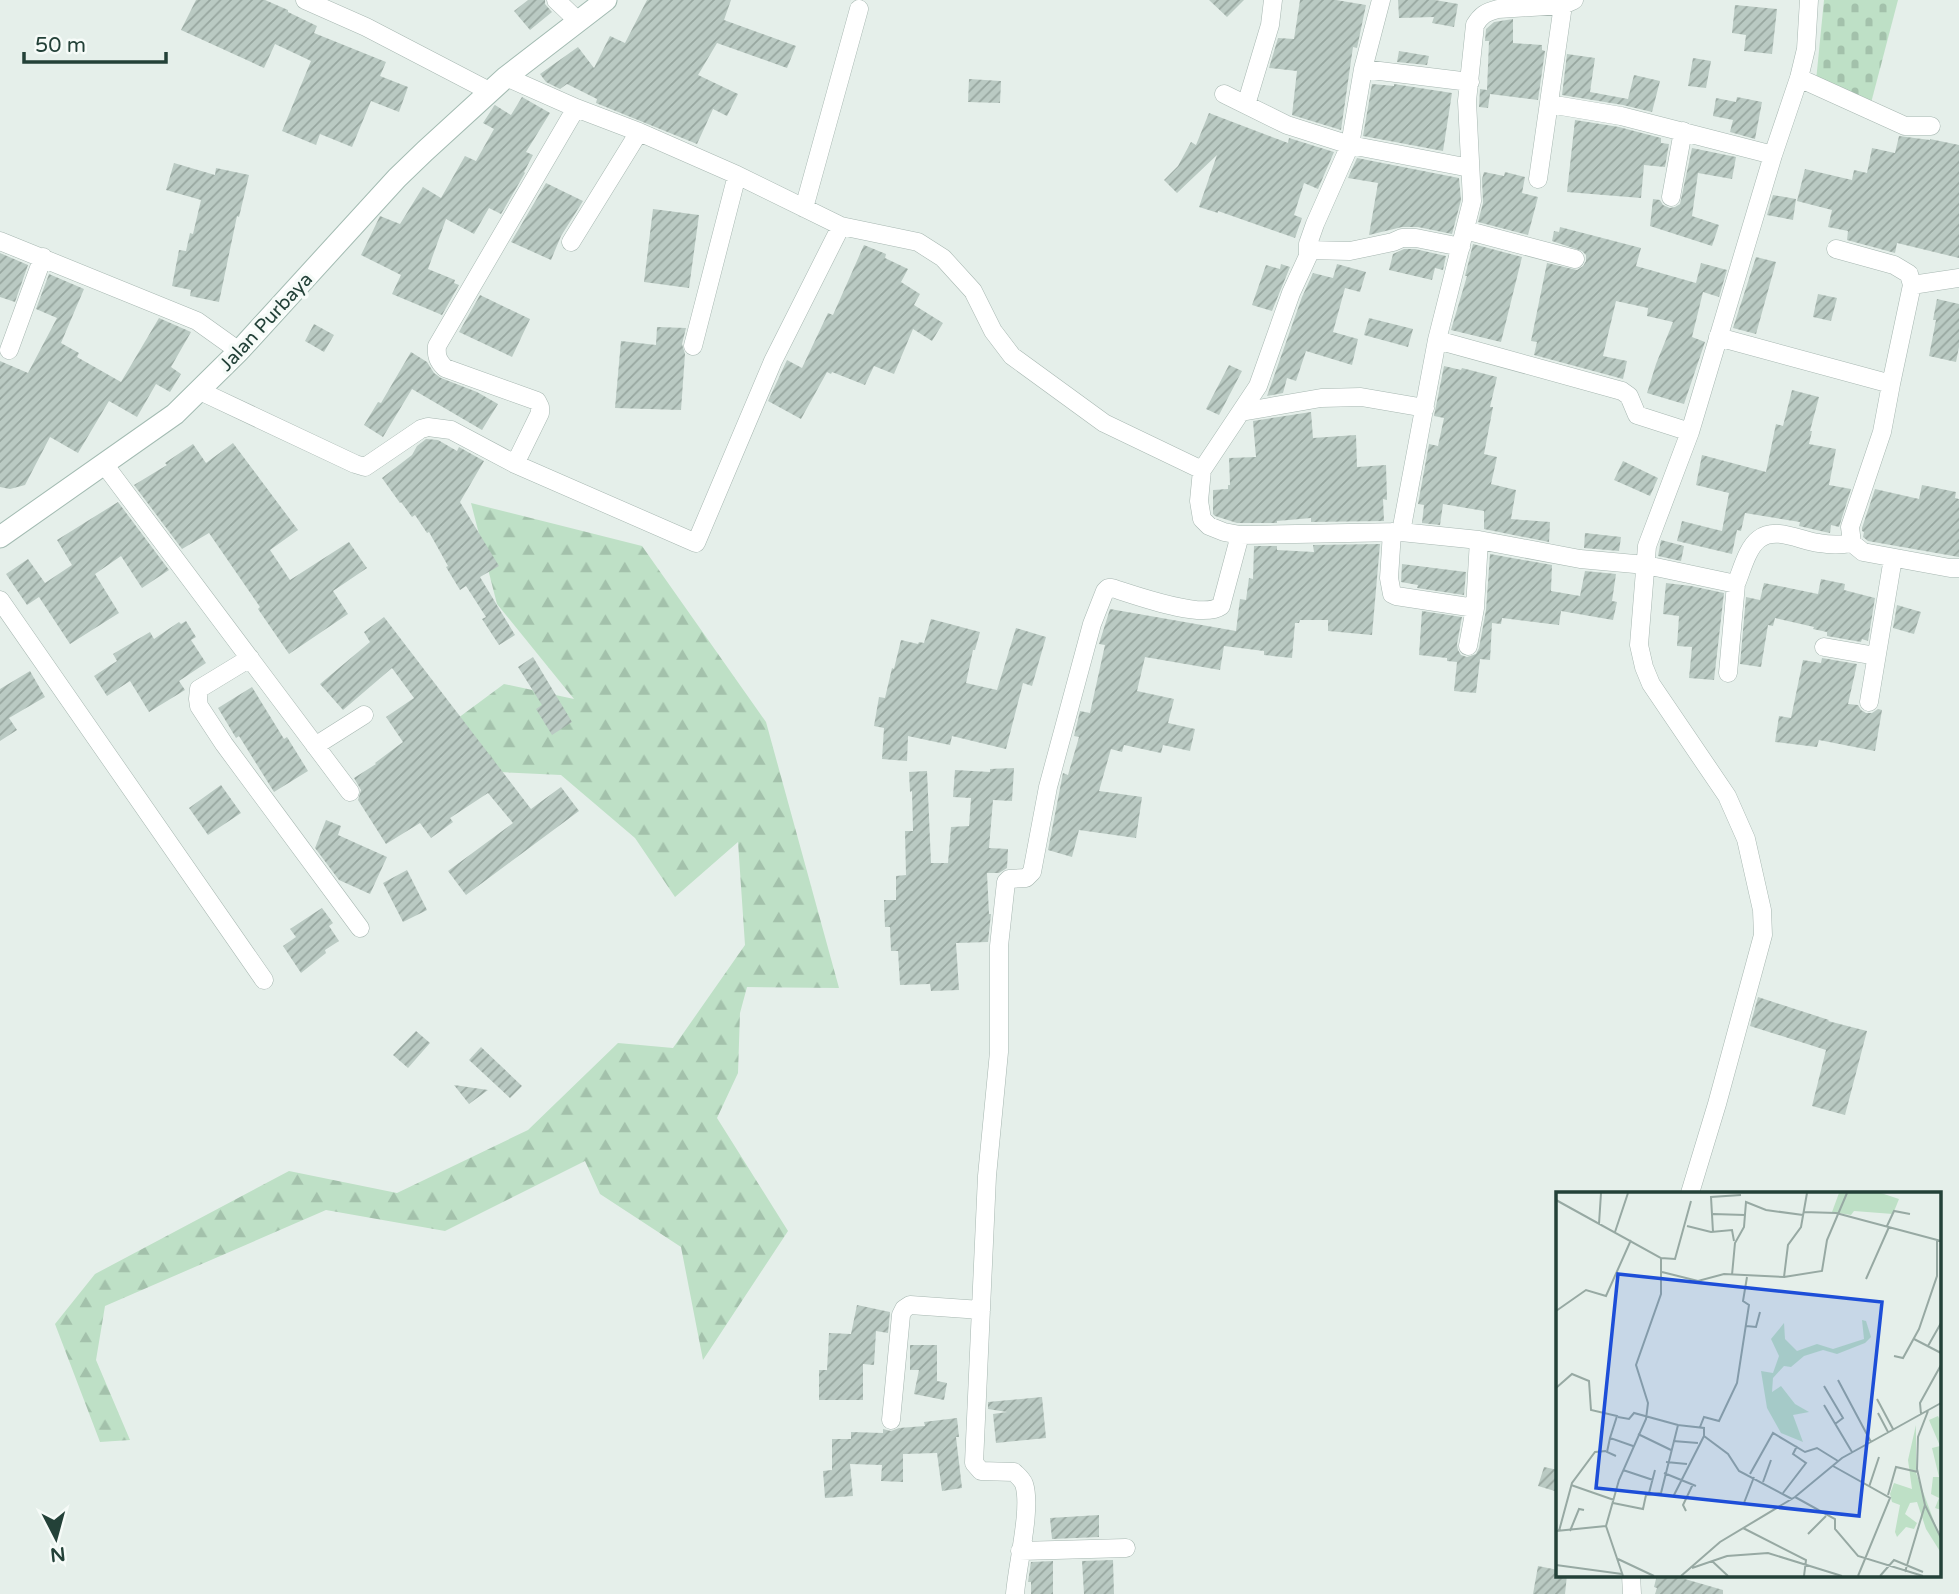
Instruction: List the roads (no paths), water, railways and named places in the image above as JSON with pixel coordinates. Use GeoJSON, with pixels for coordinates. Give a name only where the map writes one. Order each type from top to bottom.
{"type":"FeatureCollection","features":[{"type":"Feature","properties":{"kind":"main road","name":"Jalan Purbaya"},"geometry":{"type":"LineString","coordinates":[[0,537],[175,414],[239,351],[397,178],[506,76],[606,0]]}},
{"type":"Feature","properties":{"kind":"street"},"geometry":{"type":"LineString","coordinates":[[305,0],[366,27],[489,91]]}},
{"type":"Feature","properties":{"kind":"street"},"geometry":{"type":"LineString","coordinates":[[556,0],[578,22]]}},
{"type":"Feature","properties":{"kind":"street"},"geometry":{"type":"LineString","coordinates":[[1246,104],[1270,25],[1273,0]]}},
{"type":"Feature","properties":{"kind":"street"},"geometry":{"type":"LineString","coordinates":[[1381,0],[1363,69],[1350,145],[1326,196],[1308,244],[1308,256],[1291,293],[1258,386],[1202,470],[1199,501],[1202,519],[1209,526],[1240,535],[1396,532],[1479,540],[1580,559],[1646,565],[1737,584]]}},
{"type":"Feature","properties":{"kind":"street"},"geometry":{"type":"LineString","coordinates":[[1690,1192],[1763,935],[1762,910],[1746,839],[1727,796],[1651,684],[1644,667],[1639,645],[1647,546],[1690,432],[1773,155],[1799,78],[1806,49],[1810,0]]}},
{"type":"Feature","properties":{"kind":"street"},"geometry":{"type":"LineString","coordinates":[[1475,608],[1392,594],[1389,578],[1396,532],[1425,408],[1437,340],[1472,201],[1467,101],[1475,25],[1480,16],[1498,9],[1568,3],[1538,179]]}},
{"type":"Feature","properties":{"kind":"street"},"geometry":{"type":"LineString","coordinates":[[804,208],[859,9]]}},
{"type":"Feature","properties":{"kind":"street"},"geometry":{"type":"LineString","coordinates":[[1363,69],[1470,82]]}},
{"type":"Feature","properties":{"kind":"street"},"geometry":{"type":"LineString","coordinates":[[506,76],[737,175],[841,226],[918,242],[943,258],[973,290],[993,331],[1012,356],[1104,423],[1202,470]]}},
{"type":"Feature","properties":{"kind":"street"},"geometry":{"type":"LineString","coordinates":[[1799,78],[1905,126],[1931,126]]}},
{"type":"Feature","properties":{"kind":"street"},"geometry":{"type":"LineString","coordinates":[[1224,94],[1287,125],[1350,145],[1470,168]]}},
{"type":"Feature","properties":{"kind":"street"},"geometry":{"type":"LineString","coordinates":[[1549,104],[1621,116],[1773,155]]}},
{"type":"Feature","properties":{"kind":"street"},"geometry":{"type":"LineString","coordinates":[[515,464],[540,413],[537,401],[445,368],[436,355],[437,346],[576,108]]}},
{"type":"Feature","properties":{"kind":"street"},"geometry":{"type":"LineString","coordinates":[[1671,197],[1683,131]]}},
{"type":"Feature","properties":{"kind":"street"},"geometry":{"type":"LineString","coordinates":[[571,242],[639,132]]}},
{"type":"Feature","properties":{"kind":"street"},"geometry":{"type":"LineString","coordinates":[[693,346],[737,175]]}},
{"type":"Feature","properties":{"kind":"street"},"geometry":{"type":"LineString","coordinates":[[200,391],[365,467],[421,429],[428,427],[451,430],[515,464],[696,543],[773,361],[841,226]]}},
{"type":"Feature","properties":{"kind":"street"},"geometry":{"type":"LineString","coordinates":[[1308,250],[1350,251],[1409,238],[1463,238],[1575,260]]}},
{"type":"Feature","properties":{"kind":"street"},"geometry":{"type":"LineString","coordinates":[[0,241],[197,321],[239,351]]}},
{"type":"Feature","properties":{"kind":"street"},"geometry":{"type":"LineString","coordinates":[[1836,249],[1894,265],[1909,274],[1912,285],[1882,432],[1850,527],[1852,543],[1863,552],[1959,568]]}},
{"type":"Feature","properties":{"kind":"street"},"geometry":{"type":"LineString","coordinates":[[9,350],[43,257]]}},
{"type":"Feature","properties":{"kind":"street"},"geometry":{"type":"LineString","coordinates":[[1912,285],[1959,278]]}},
{"type":"Feature","properties":{"kind":"street"},"geometry":{"type":"LineString","coordinates":[[1717,337],[1891,384]]}},
{"type":"Feature","properties":{"kind":"street"},"geometry":{"type":"LineString","coordinates":[[1437,340],[1622,391],[1629,396],[1637,415],[1690,432]]}},
{"type":"Feature","properties":{"kind":"street"},"geometry":{"type":"LineString","coordinates":[[1241,412],[1321,398],[1361,397],[1425,408]]}},
{"type":"Feature","properties":{"kind":"street"},"geometry":{"type":"LineString","coordinates":[[104,464],[350,792]]}},
{"type":"Feature","properties":{"kind":"street"},"geometry":{"type":"LineString","coordinates":[[1728,673],[1737,584],[1751,549],[1759,539],[1770,534],[1820,544],[1852,543]]}},
{"type":"Feature","properties":{"kind":"street"},"geometry":{"type":"LineString","coordinates":[[1015,1594],[1024,1532],[1026,1493],[1023,1481],[1014,1472],[981,1471],[974,1464],[987,1176],[999,1052],[999,946],[1006,882],[1009,879],[1026,878],[1032,872],[1048,788],[1091,624],[1104,591],[1108,588],[1175,607],[1210,612],[1217,610],[1221,606],[1240,535]]}},
{"type":"Feature","properties":{"kind":"street"},"geometry":{"type":"LineString","coordinates":[[1468,646],[1475,608],[1479,540]]}},
{"type":"Feature","properties":{"kind":"street"},"geometry":{"type":"LineString","coordinates":[[1868,702],[1893,558]]}},
{"type":"Feature","properties":{"kind":"street"},"geometry":{"type":"LineString","coordinates":[[0,600],[264,980]]}},
{"type":"Feature","properties":{"kind":"street"},"geometry":{"type":"LineString","coordinates":[[1824,647],[1876,656]]}},
{"type":"Feature","properties":{"kind":"street"},"geometry":{"type":"LineString","coordinates":[[250,658],[200,689],[199,706],[360,928]]}},
{"type":"Feature","properties":{"kind":"street"},"geometry":{"type":"LineString","coordinates":[[315,746],[363,715]]}},
{"type":"Feature","properties":{"kind":"street"},"geometry":{"type":"LineString","coordinates":[[891,1420],[901,1315],[904,1309],[910,1305],[981,1310]]}},
{"type":"Feature","properties":{"kind":"street"},"geometry":{"type":"LineString","coordinates":[[1020,1551],[1125,1548]]}},
{"type":"Feature","properties":{"kind":"street"},"geometry":{"type":"LineString","coordinates":[[1631,1576],[1632,1594]]}}]}
